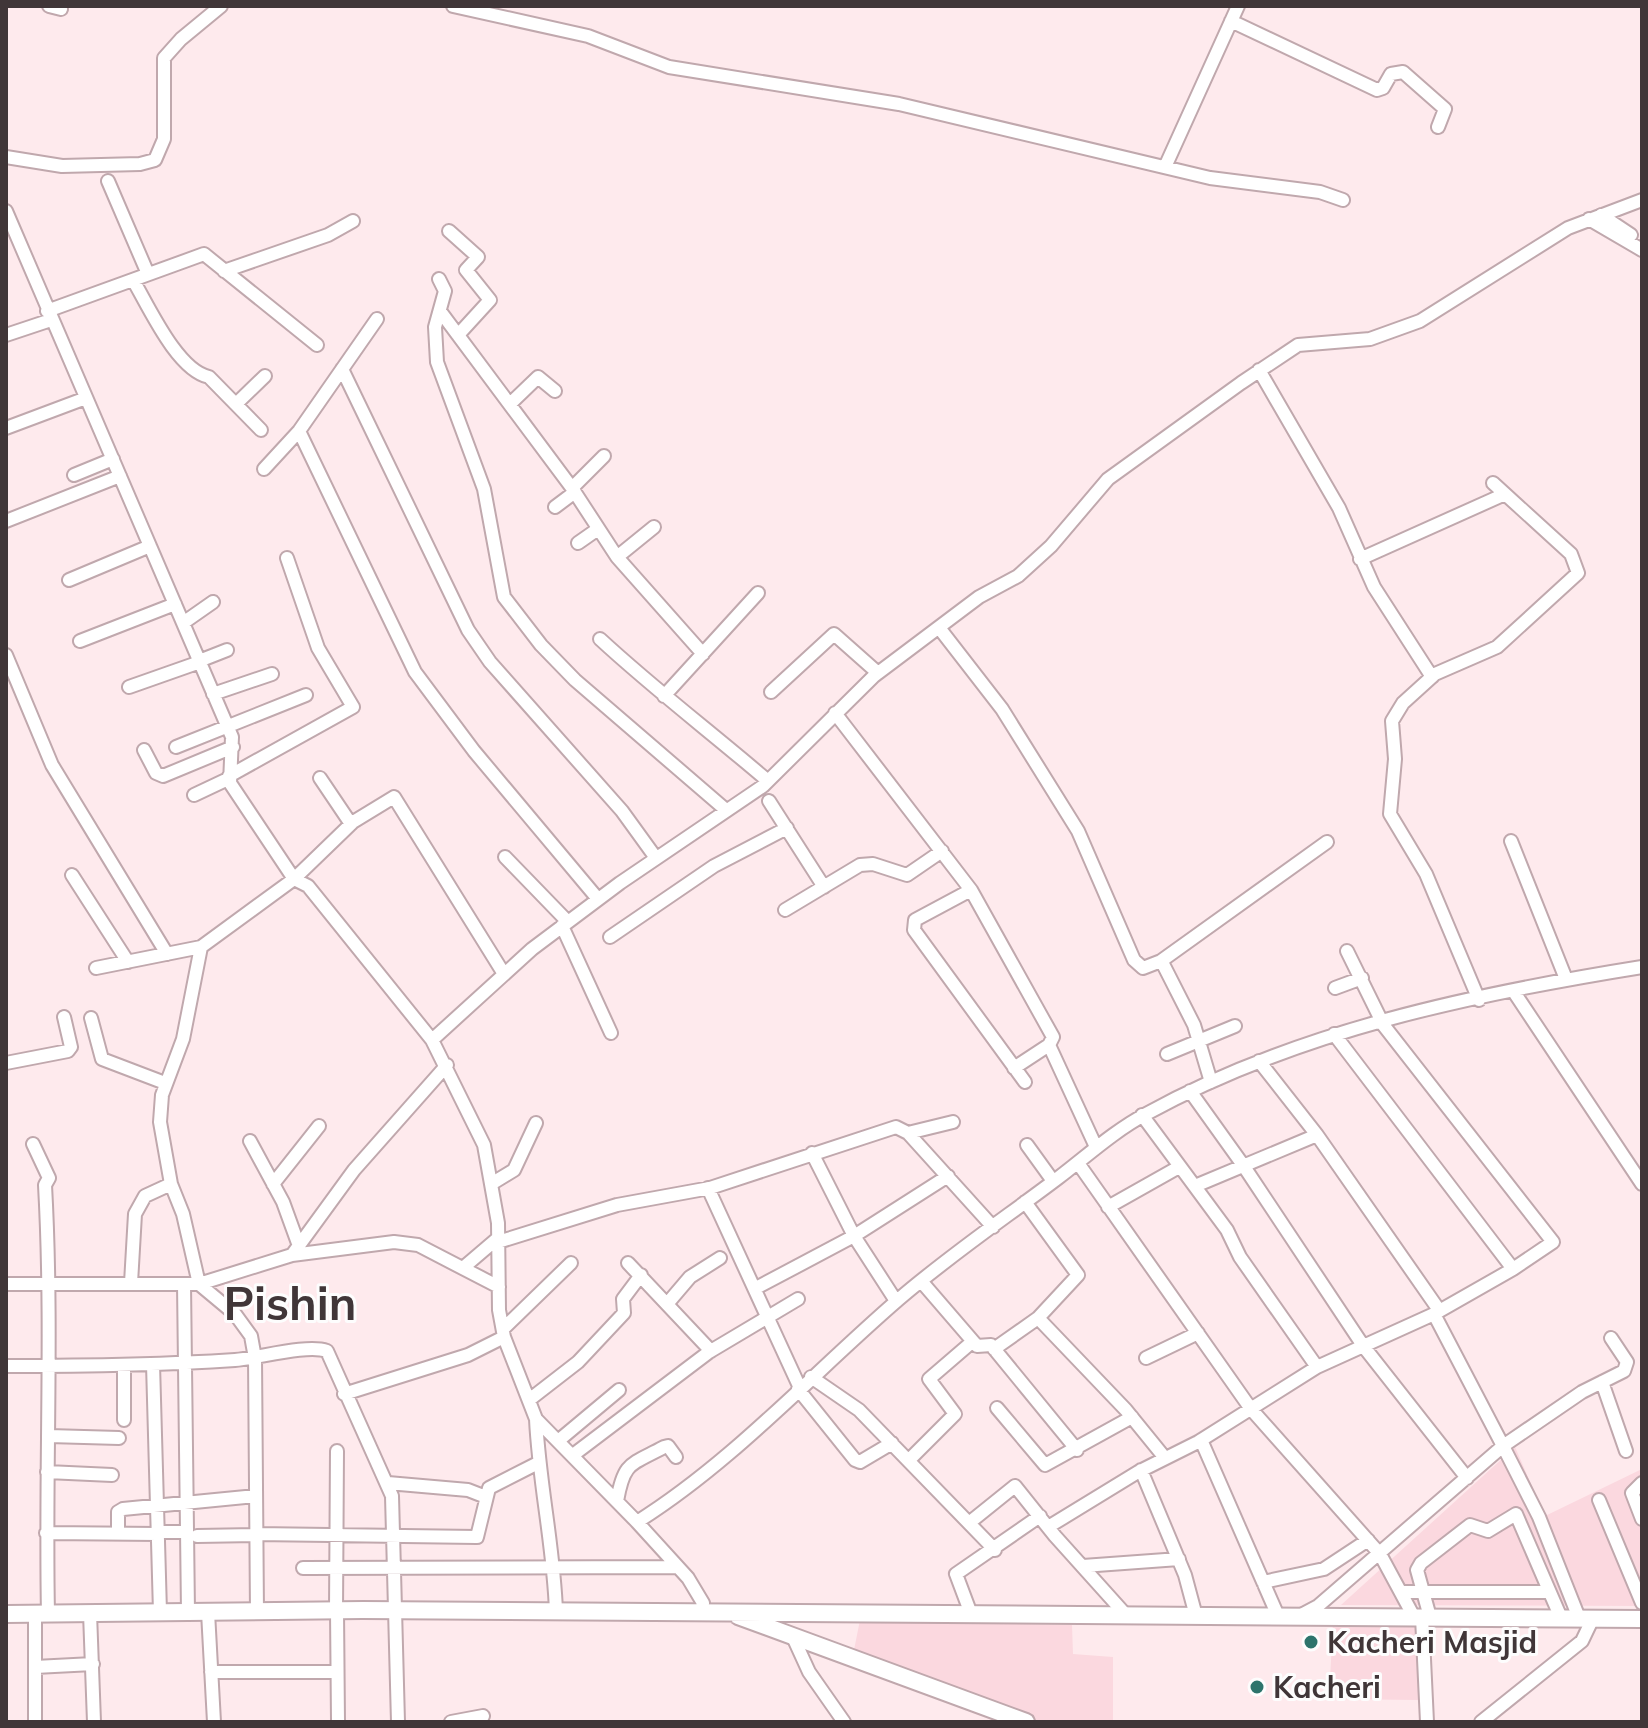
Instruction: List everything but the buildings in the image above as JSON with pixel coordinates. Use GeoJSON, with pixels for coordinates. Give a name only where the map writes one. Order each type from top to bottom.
{"type":"FeatureCollection","features":[{"type":"Feature","properties":{"kind":"main road"},"geometry":{"type":"LineString","coordinates":[[6,1614],[393,1610],[1642,1619]]}},
{"type":"Feature","properties":{"kind":"main road"},"geometry":{"type":"LineString","coordinates":[[730,1613],[1026,1722]]}},
{"type":"Feature","properties":{"kind":"street"},"geometry":{"type":"LineString","coordinates":[[6,157],[62,166],[140,164],[155,160],[164,139],[164,58],[181,39],[221,6]]}},
{"type":"Feature","properties":{"kind":"street"},"geometry":{"type":"LineString","coordinates":[[453,6],[588,36],[669,67],[899,104],[1237,183],[1320,192],[1343,200]]}},
{"type":"Feature","properties":{"kind":"street"},"geometry":{"type":"LineString","coordinates":[[1165,167],[1238,6]]}},
{"type":"Feature","properties":{"kind":"street"},"geometry":{"type":"LineString","coordinates":[[1231,21],[1377,90],[1383,88],[1391,74],[1403,72],[1445,109],[1438,127]]}},
{"type":"Feature","properties":{"kind":"street"},"geometry":{"type":"LineString","coordinates":[[108,181],[148,274]]}},
{"type":"Feature","properties":{"kind":"street"},"geometry":{"type":"LineString","coordinates":[[432,1040],[504,974],[565,924],[768,781],[878,673],[979,597],[1008,582],[1032,563],[1108,479],[1259,370],[1298,345],[1370,339],[1420,321],[1538,246],[1595,217],[1642,200]]}},
{"type":"Feature","properties":{"kind":"street"},"geometry":{"type":"LineString","coordinates":[[6,211],[227,726],[233,747],[229,777],[294,879],[308,886],[432,1040],[484,1145],[498,1240],[503,1333],[536,1419],[538,1463],[554,1569],[556,1612]]}},
{"type":"Feature","properties":{"kind":"street"},"geometry":{"type":"LineString","coordinates":[[1595,217],[1642,242]]}},
{"type":"Feature","properties":{"kind":"street"},"geometry":{"type":"LineString","coordinates":[[1595,217],[1642,250]]}},
{"type":"Feature","properties":{"kind":"street"},"geometry":{"type":"LineString","coordinates":[[224,271],[328,235],[353,221]]}},
{"type":"Feature","properties":{"kind":"street"},"geometry":{"type":"LineString","coordinates":[[449,231],[454,239],[475,253],[477,260],[466,270],[467,275],[490,300],[458,335]]}},
{"type":"Feature","properties":{"kind":"street"},"geometry":{"type":"LineString","coordinates":[[6,335],[199,254],[317,345]]}},
{"type":"Feature","properties":{"kind":"street"},"geometry":{"type":"LineString","coordinates":[[439,279],[445,291],[435,327],[437,362],[484,489],[504,597],[541,645],[575,680],[726,810]]}},
{"type":"Feature","properties":{"kind":"street"},"geometry":{"type":"LineString","coordinates":[[133,280],[180,359],[198,374],[209,377],[261,430]]}},
{"type":"Feature","properties":{"kind":"street"},"geometry":{"type":"LineString","coordinates":[[440,311],[573,490],[617,557],[703,654]]}},
{"type":"Feature","properties":{"kind":"street"},"geometry":{"type":"LineString","coordinates":[[264,469],[299,431],[377,319]]}},
{"type":"Feature","properties":{"kind":"street"},"geometry":{"type":"LineString","coordinates":[[342,369],[468,630],[490,662],[613,800],[656,858]]}},
{"type":"Feature","properties":{"kind":"street"},"geometry":{"type":"LineString","coordinates":[[1259,370],[1339,508],[1360,559],[1398,628],[1432,677]]}},
{"type":"Feature","properties":{"kind":"street"},"geometry":{"type":"LineString","coordinates":[[236,404],[265,376]]}},
{"type":"Feature","properties":{"kind":"street"},"geometry":{"type":"LineString","coordinates":[[510,404],[541,377],[555,391]]}},
{"type":"Feature","properties":{"kind":"street"},"geometry":{"type":"LineString","coordinates":[[6,428],[86,398]]}},
{"type":"Feature","properties":{"kind":"street"},"geometry":{"type":"LineString","coordinates":[[299,431],[415,672],[474,751],[598,899]]}},
{"type":"Feature","properties":{"kind":"street"},"geometry":{"type":"LineString","coordinates":[[555,507],[604,456]]}},
{"type":"Feature","properties":{"kind":"street"},"geometry":{"type":"LineString","coordinates":[[74,475],[113,459]]}},
{"type":"Feature","properties":{"kind":"street"},"geometry":{"type":"LineString","coordinates":[[6,521],[120,476]]}},
{"type":"Feature","properties":{"kind":"street"},"geometry":{"type":"LineString","coordinates":[[1479,1000],[1426,874],[1390,814],[1395,759],[1392,721],[1403,703],[1432,677],[1497,647],[1578,573],[1571,554],[1493,483]]}},
{"type":"Feature","properties":{"kind":"street"},"geometry":{"type":"LineString","coordinates":[[1360,559],[1505,494]]}},
{"type":"Feature","properties":{"kind":"street"},"geometry":{"type":"LineString","coordinates":[[617,557],[654,527]]}},
{"type":"Feature","properties":{"kind":"street"},"geometry":{"type":"LineString","coordinates":[[578,543],[598,529]]}},
{"type":"Feature","properties":{"kind":"street"},"geometry":{"type":"LineString","coordinates":[[69,580],[150,546]]}},
{"type":"Feature","properties":{"kind":"street"},"geometry":{"type":"LineString","coordinates":[[194,795],[353,707],[318,648],[287,558]]}},
{"type":"Feature","properties":{"kind":"street"},"geometry":{"type":"LineString","coordinates":[[664,696],[758,593]]}},
{"type":"Feature","properties":{"kind":"street"},"geometry":{"type":"LineString","coordinates":[[183,623],[213,602]]}},
{"type":"Feature","properties":{"kind":"street"},"geometry":{"type":"LineString","coordinates":[[80,641],[175,604]]}},
{"type":"Feature","properties":{"kind":"street"},"geometry":{"type":"LineString","coordinates":[[940,629],[1010,721],[1078,831],[1137,964],[1143,968],[1161,961],[1327,842]]}},
{"type":"Feature","properties":{"kind":"street"},"geometry":{"type":"LineString","coordinates":[[771,692],[834,634],[878,673]]}},
{"type":"Feature","properties":{"kind":"street"},"geometry":{"type":"LineString","coordinates":[[600,639],[768,781]]}},
{"type":"Feature","properties":{"kind":"street"},"geometry":{"type":"LineString","coordinates":[[129,687],[227,650]]}},
{"type":"Feature","properties":{"kind":"street"},"geometry":{"type":"LineString","coordinates":[[6,655],[52,765],[167,954]]}},
{"type":"Feature","properties":{"kind":"street"},"geometry":{"type":"LineString","coordinates":[[213,694],[272,674]]}},
{"type":"Feature","properties":{"kind":"street"},"geometry":{"type":"LineString","coordinates":[[176,747],[306,695]]}},
{"type":"Feature","properties":{"kind":"street"},"geometry":{"type":"LineString","coordinates":[[835,713],[971,890],[1053,1037],[1049,1045],[1014,1068]]}},
{"type":"Feature","properties":{"kind":"street"},"geometry":{"type":"LineString","coordinates":[[144,750],[156,773],[163,776],[233,747]]}},
{"type":"Feature","properties":{"kind":"street"},"geometry":{"type":"LineString","coordinates":[[320,778],[351,824]]}},
{"type":"Feature","properties":{"kind":"street"},"geometry":{"type":"LineString","coordinates":[[96,968],[201,947],[294,879],[351,824],[390,797],[396,798],[504,974]]}},
{"type":"Feature","properties":{"kind":"street"},"geometry":{"type":"LineString","coordinates":[[769,801],[824,887]]}},
{"type":"Feature","properties":{"kind":"street"},"geometry":{"type":"LineString","coordinates":[[610,937],[714,866],[787,828]]}},
{"type":"Feature","properties":{"kind":"street"},"geometry":{"type":"LineString","coordinates":[[1511,841],[1566,979]]}},
{"type":"Feature","properties":{"kind":"street"},"geometry":{"type":"LineString","coordinates":[[785,910],[867,864],[907,875],[942,851]]}},
{"type":"Feature","properties":{"kind":"street"},"geometry":{"type":"LineString","coordinates":[[505,857],[565,924],[611,1033]]}},
{"type":"Feature","properties":{"kind":"street"},"geometry":{"type":"LineString","coordinates":[[72,875],[128,962]]}},
{"type":"Feature","properties":{"kind":"street"},"geometry":{"type":"LineString","coordinates":[[971,890],[912,924],[1025,1082]]}},
{"type":"Feature","properties":{"kind":"street"},"geometry":{"type":"LineString","coordinates":[[201,947],[183,1039],[165,1083],[160,1122],[171,1184],[183,1214],[199,1284],[235,1314],[251,1336],[255,1358],[257,1613]]}},
{"type":"Feature","properties":{"kind":"street"},"geometry":{"type":"LineString","coordinates":[[971,1614],[956,1574],[1044,1521],[1201,1440],[1317,1367],[1436,1312],[1513,1269],[1553,1242],[1382,1022],[1347,951]]}},
{"type":"Feature","properties":{"kind":"street"},"geometry":{"type":"LineString","coordinates":[[1161,961],[1199,1041],[1211,1082]]}},
{"type":"Feature","properties":{"kind":"street"},"geometry":{"type":"LineString","coordinates":[[637,1522],[702,1476],[896,1301],[1142,1115],[1259,1061],[1334,1034],[1566,979],[1642,967]]}},
{"type":"Feature","properties":{"kind":"street"},"geometry":{"type":"LineString","coordinates":[[1335,988],[1362,978]]}},
{"type":"Feature","properties":{"kind":"street"},"geometry":{"type":"LineString","coordinates":[[1514,992],[1642,1184]]}},
{"type":"Feature","properties":{"kind":"street"},"geometry":{"type":"LineString","coordinates":[[6,1063],[68,1051],[71,1047],[64,1017]]}},
{"type":"Feature","properties":{"kind":"street"},"geometry":{"type":"LineString","coordinates":[[91,1018],[102,1059],[165,1083]]}},
{"type":"Feature","properties":{"kind":"street"},"geometry":{"type":"LineString","coordinates":[[1167,1054],[1235,1026]]}},
{"type":"Feature","properties":{"kind":"street"},"geometry":{"type":"LineString","coordinates":[[1334,1034],[1513,1269]]}},
{"type":"Feature","properties":{"kind":"street"},"geometry":{"type":"LineString","coordinates":[[1049,1045],[1096,1147]]}},
{"type":"Feature","properties":{"kind":"street"},"geometry":{"type":"LineString","coordinates":[[1259,1061],[1425,1284],[1586,1618],[1582,1641],[1481,1722]]}},
{"type":"Feature","properties":{"kind":"street"},"geometry":{"type":"LineString","coordinates":[[296,1250],[354,1170],[447,1065]]}},
{"type":"Feature","properties":{"kind":"street"},"geometry":{"type":"LineString","coordinates":[[1190,1091],[1364,1347],[1467,1478]]}},
{"type":"Feature","properties":{"kind":"street"},"geometry":{"type":"LineString","coordinates":[[1142,1115],[1195,1186],[1317,1367]]}},
{"type":"Feature","properties":{"kind":"street"},"geometry":{"type":"LineString","coordinates":[[908,1133],[953,1122]]}},
{"type":"Feature","properties":{"kind":"street"},"geometry":{"type":"LineString","coordinates":[[491,1184],[514,1170],[536,1123]]}},
{"type":"Feature","properties":{"kind":"street"},"geometry":{"type":"LineString","coordinates":[[273,1184],[319,1126]]}},
{"type":"Feature","properties":{"kind":"street"},"geometry":{"type":"LineString","coordinates":[[464,1267],[498,1240],[617,1205],[708,1188],[896,1127],[908,1133],[993,1227]]}},
{"type":"Feature","properties":{"kind":"street"},"geometry":{"type":"LineString","coordinates":[[1195,1186],[1317,1135]]}},
{"type":"Feature","properties":{"kind":"street"},"geometry":{"type":"LineString","coordinates":[[250,1141],[273,1184],[296,1250]]}},
{"type":"Feature","properties":{"kind":"street"},"geometry":{"type":"LineString","coordinates":[[33,1144],[49,1178],[45,1185],[50,1282],[46,1533],[35,1667],[35,1722]]}},
{"type":"Feature","properties":{"kind":"street"},"geometry":{"type":"LineString","coordinates":[[1027,1145],[1053,1181]]}},
{"type":"Feature","properties":{"kind":"street"},"geometry":{"type":"LineString","coordinates":[[812,1153],[854,1236],[896,1301]]}},
{"type":"Feature","properties":{"kind":"street"},"geometry":{"type":"LineString","coordinates":[[1078,1163],[1251,1409],[1380,1554],[1401,1592],[1422,1617]]}},
{"type":"Feature","properties":{"kind":"street"},"geometry":{"type":"LineString","coordinates":[[1108,1207],[1179,1167]]}},
{"type":"Feature","properties":{"kind":"street"},"geometry":{"type":"LineString","coordinates":[[756,1288],[854,1236],[948,1176]]}},
{"type":"Feature","properties":{"kind":"street"},"geometry":{"type":"LineString","coordinates":[[131,1283],[135,1214],[145,1196],[171,1184]]}},
{"type":"Feature","properties":{"kind":"street"},"geometry":{"type":"LineString","coordinates":[[708,1188],[799,1388],[855,1460],[860,1462],[892,1443]]}},
{"type":"Feature","properties":{"kind":"street"},"geometry":{"type":"LineString","coordinates":[[994,1349],[1038,1318],[1078,1275],[1025,1202]]}},
{"type":"Feature","properties":{"kind":"street"},"geometry":{"type":"LineString","coordinates":[[6,1284],[199,1284],[296,1250],[394,1242],[418,1245],[499,1287]]}},
{"type":"Feature","properties":{"kind":"street"},"geometry":{"type":"LineString","coordinates":[[667,1304],[690,1277],[720,1258]]}},
{"type":"Feature","properties":{"kind":"street"},"geometry":{"type":"LineString","coordinates":[[344,1394],[468,1355],[503,1333],[571,1263]]}},
{"type":"Feature","properties":{"kind":"street"},"geometry":{"type":"LineString","coordinates":[[628,1263],[711,1351]]}},
{"type":"Feature","properties":{"kind":"street"},"geometry":{"type":"LineString","coordinates":[[529,1400],[597,1345],[624,1313],[623,1299],[641,1275]]}},
{"type":"Feature","properties":{"kind":"street"},"geometry":{"type":"LineString","coordinates":[[921,1281],[972,1342],[977,1346],[988,1344],[994,1349],[1077,1450]]}},
{"type":"Feature","properties":{"kind":"street"},"geometry":{"type":"LineString","coordinates":[[184,1284],[186,1502],[192,1534],[188,1612]]}},
{"type":"Feature","properties":{"kind":"street"},"geometry":{"type":"LineString","coordinates":[[573,1455],[711,1351],[798,1299]]}},
{"type":"Feature","properties":{"kind":"street"},"geometry":{"type":"LineString","coordinates":[[1038,1318],[1132,1417],[1165,1458]]}},
{"type":"Feature","properties":{"kind":"street"},"geometry":{"type":"LineString","coordinates":[[1146,1358],[1198,1333]]}},
{"type":"Feature","properties":{"kind":"street"},"geometry":{"type":"LineString","coordinates":[[1611,1338],[1627,1366],[1633,1369],[1642,1366]]}},
{"type":"Feature","properties":{"kind":"street"},"geometry":{"type":"LineString","coordinates":[[909,1460],[955,1414],[929,1379],[972,1342]]}},
{"type":"Feature","properties":{"kind":"street"},"geometry":{"type":"LineString","coordinates":[[6,1366],[187,1363],[323,1349],[331,1355],[344,1394],[392,1496],[398,1722]]}},
{"type":"Feature","properties":{"kind":"street"},"geometry":{"type":"LineString","coordinates":[[153,1364],[160,1612]]}},
{"type":"Feature","properties":{"kind":"street"},"geometry":{"type":"LineString","coordinates":[[124,1366],[124,1420]]}},
{"type":"Feature","properties":{"kind":"street"},"geometry":{"type":"LineString","coordinates":[[1297,1616],[1318,1606],[1503,1446],[1627,1366]]}},
{"type":"Feature","properties":{"kind":"street"},"geometry":{"type":"LineString","coordinates":[[811,1377],[859,1410],[995,1550]]}},
{"type":"Feature","properties":{"kind":"street"},"geometry":{"type":"LineString","coordinates":[[1602,1382],[1626,1451]]}},
{"type":"Feature","properties":{"kind":"street"},"geometry":{"type":"LineString","coordinates":[[558,1441],[619,1390]]}},
{"type":"Feature","properties":{"kind":"street"},"geometry":{"type":"LineString","coordinates":[[997,1408],[1045,1465],[1132,1417]]}},
{"type":"Feature","properties":{"kind":"street"},"geometry":{"type":"LineString","coordinates":[[536,1419],[677,1567],[703,1603],[701,1613]]}},
{"type":"Feature","properties":{"kind":"street"},"geometry":{"type":"LineString","coordinates":[[49,1436],[119,1438]]}},
{"type":"Feature","properties":{"kind":"street"},"geometry":{"type":"LineString","coordinates":[[1201,1440],[1278,1616]]}},
{"type":"Feature","properties":{"kind":"street"},"geometry":{"type":"LineString","coordinates":[[617,1501],[625,1470],[664,1447],[668,1446],[676,1457]]}},
{"type":"Feature","properties":{"kind":"street"},"geometry":{"type":"LineString","coordinates":[[337,1451],[338,1722]]}},
{"type":"Feature","properties":{"kind":"street"},"geometry":{"type":"LineString","coordinates":[[46,1533],[336,1533],[477,1537],[486,1497],[495,1483],[538,1463]]}},
{"type":"Feature","properties":{"kind":"street"},"geometry":{"type":"LineString","coordinates":[[1141,1470],[1179,1559],[1196,1616]]}},
{"type":"Feature","properties":{"kind":"street"},"geometry":{"type":"LineString","coordinates":[[47,1472],[112,1475]]}},
{"type":"Feature","properties":{"kind":"street"},"geometry":{"type":"LineString","coordinates":[[388,1483],[468,1490],[486,1497]]}},
{"type":"Feature","properties":{"kind":"street"},"geometry":{"type":"LineString","coordinates":[[1642,1483],[1632,1493],[1642,1519]]}},
{"type":"Feature","properties":{"kind":"street"},"geometry":{"type":"LineString","coordinates":[[969,1523],[1015,1486],[1126,1615]]}},
{"type":"Feature","properties":{"kind":"street"},"geometry":{"type":"LineString","coordinates":[[118,1533],[121,1510],[256,1496]]}},
{"type":"Feature","properties":{"kind":"street"},"geometry":{"type":"LineString","coordinates":[[1599,1500],[1642,1603]]}},
{"type":"Feature","properties":{"kind":"street"},"geometry":{"type":"LineString","coordinates":[[1427,1722],[1423,1592],[1417,1570],[1421,1563],[1470,1525],[1488,1531],[1516,1514],[1561,1618]]}},
{"type":"Feature","properties":{"kind":"street"},"geometry":{"type":"LineString","coordinates":[[1263,1582],[1324,1569],[1368,1540]]}},
{"type":"Feature","properties":{"kind":"street"},"geometry":{"type":"LineString","coordinates":[[1083,1566],[1179,1559]]}},
{"type":"Feature","properties":{"kind":"street"},"geometry":{"type":"LineString","coordinates":[[303,1568],[677,1567]]}},
{"type":"Feature","properties":{"kind":"street"},"geometry":{"type":"LineString","coordinates":[[1401,1592],[1549,1592]]}},
{"type":"Feature","properties":{"kind":"street"},"geometry":{"type":"LineString","coordinates":[[208,1612],[214,1722]]}},
{"type":"Feature","properties":{"kind":"street"},"geometry":{"type":"LineString","coordinates":[[90,1613],[94,1722]]}},
{"type":"Feature","properties":{"kind":"street"},"geometry":{"type":"LineString","coordinates":[[793,1637],[809,1672],[844,1722]]}},
{"type":"Feature","properties":{"kind":"street"},"geometry":{"type":"LineString","coordinates":[[35,1667],[93,1664]]}},
{"type":"Feature","properties":{"kind":"street"},"geometry":{"type":"LineString","coordinates":[[211,1672],[337,1672]]}},
{"type":"Feature","properties":{"kind":"street"},"geometry":{"type":"LineString","coordinates":[[451,1722],[483,1716]]}},
{"type":"Feature","properties":{"kind":"shaded area"},"geometry":{"type":"Polygon","coordinates":[[[1515,1447],[1545,1516],[1642,1469],[1642,1606],[1341,1605],[1515,1447]]]}},
{"type":"Feature","properties":{"kind":"shaded area"},"geometry":{"type":"Polygon","coordinates":[[[860,1620],[1072,1625],[1073,1654],[1113,1657],[1113,1722],[1041,1722],[853,1655],[860,1620]]]}},
{"type":"Feature","properties":{"kind":"shaded area"},"geometry":{"type":"Polygon","coordinates":[[[1333,1622],[1419,1624],[1418,1700],[1329,1699],[1333,1622]]]}},
{"type":"Feature","properties":{"kind":"place","name":"Kacheri Masjid"},"geometry":{"type":"Point","coordinates":[1311,1642]}},
{"type":"Feature","properties":{"kind":"place","name":"Kacheri"},"geometry":{"type":"Point","coordinates":[1257,1687]}},
{"type":"Feature","properties":{"kind":"district","name":"Pishin"},"geometry":{"type":"Point","coordinates":[290,1303]}}]}
